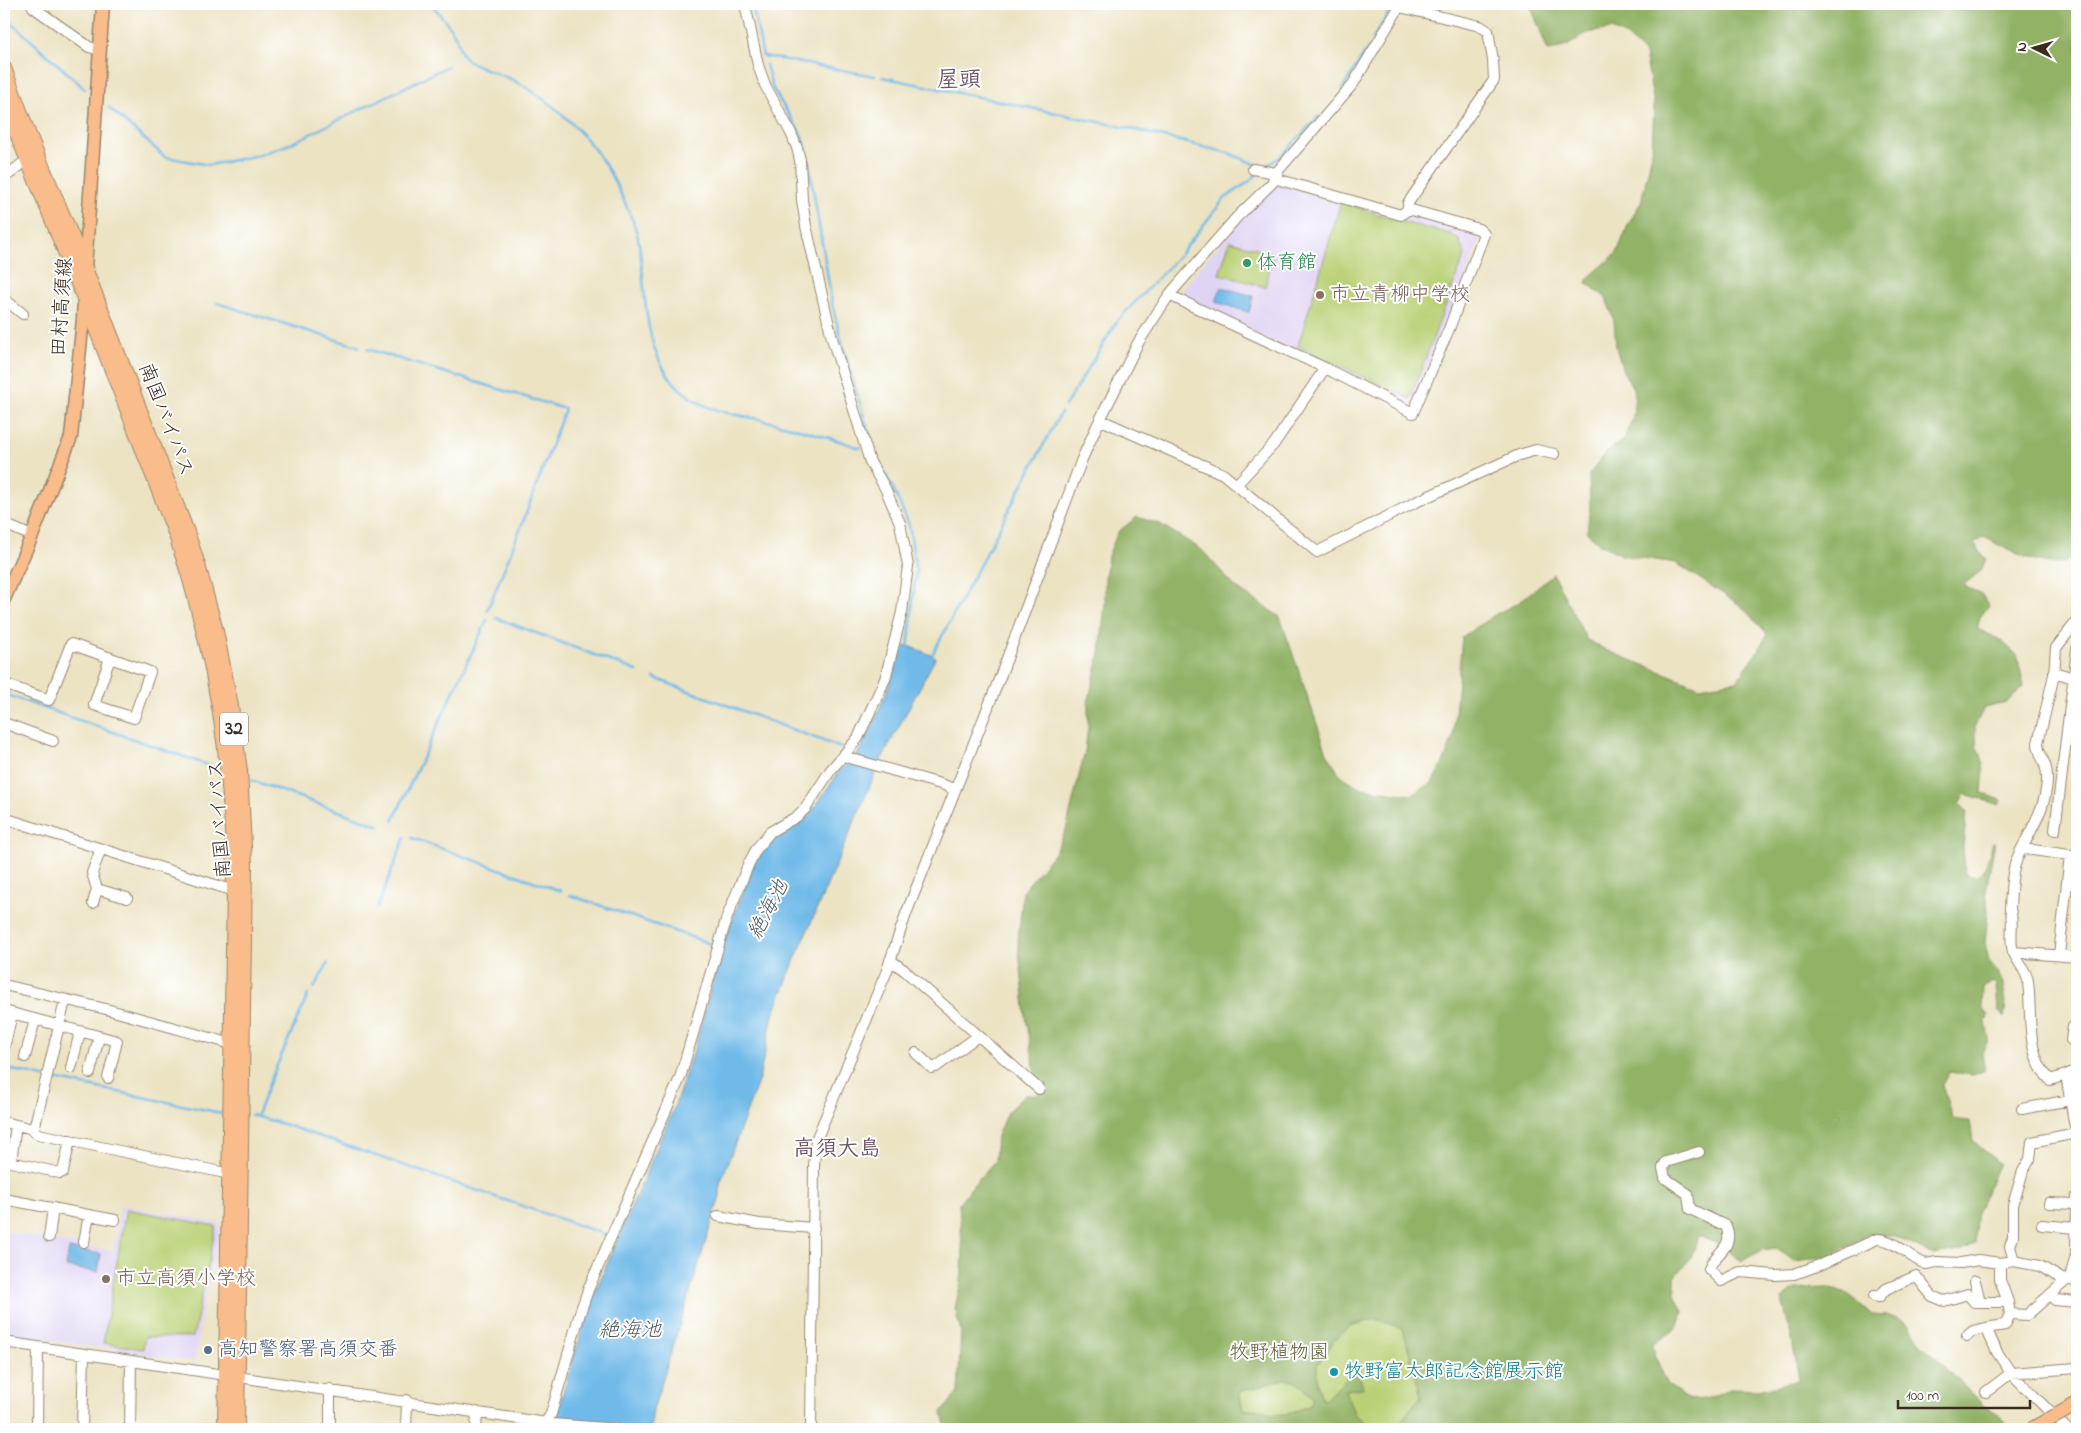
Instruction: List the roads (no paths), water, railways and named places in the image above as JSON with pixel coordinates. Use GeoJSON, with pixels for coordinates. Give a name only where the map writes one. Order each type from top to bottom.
{"type":"FeatureCollection","features":[{"type":"Feature","properties":{"kind":"highway","name":"南国バイパス"},"geometry":{"type":"LineString","coordinates":[[4,68],[27,130],[85,268],[198,565],[220,650],[235,734],[244,819],[246,883],[232,1375],[225,1429]]}},
{"type":"Feature","properties":{"kind":"highway","name":"南国バイパス"},"geometry":{"type":"LineString","coordinates":[[4,102],[9,129],[27,160],[84,298],[176,535],[203,627],[217,694],[228,764],[234,892],[230,1174],[232,1375],[237,1429]]}},
{"type":"Feature","properties":{"kind":"highway"},"geometry":{"type":"LineString","coordinates":[[2032,1429],[2077,1404]]}},
{"type":"Feature","properties":{"kind":"main road","name":"田村高須線"},"geometry":{"type":"LineString","coordinates":[[4,600],[32,536],[71,437],[83,320],[103,4]]}},
{"type":"Feature","properties":{"kind":"street"},"geometry":{"type":"LineString","coordinates":[[548,1425],[580,1313],[591,1282],[680,1078],[727,917],[749,863],[757,848],[770,832],[806,809],[830,771],[848,756],[884,679],[902,612],[908,566],[900,523],[885,488],[870,462],[832,338],[806,226],[802,200],[800,160],[797,148],[765,85],[758,65],[745,4]]}},
{"type":"Feature","properties":{"kind":"street"},"geometry":{"type":"LineString","coordinates":[[812,1429],[814,1166],[816,1140],[882,982],[1082,458],[1138,343],[1169,295],[1237,217],[1272,183],[1276,173],[1353,84],[1401,5],[1404,8],[1480,26],[1488,31],[1494,80],[1408,203],[1408,209],[1401,215],[1280,180],[1276,173],[1253,169]]}},
{"type":"Feature","properties":{"kind":"street"},"geometry":{"type":"LineString","coordinates":[[33,7],[88,47],[100,50]]}},
{"type":"Feature","properties":{"kind":"street"},"geometry":{"type":"LineString","coordinates":[[4,178],[27,160]]}},
{"type":"Feature","properties":{"kind":"street"},"geometry":{"type":"LineString","coordinates":[[1169,295],[1325,368],[1413,413],[1449,329],[1484,234],[1479,229],[1408,209]]}},
{"type":"Feature","properties":{"kind":"street"},"geometry":{"type":"LineString","coordinates":[[4,299],[23,314]]}},
{"type":"Feature","properties":{"kind":"street"},"geometry":{"type":"LineString","coordinates":[[1236,485],[1274,444],[1325,368]]}},
{"type":"Feature","properties":{"kind":"street"},"geometry":{"type":"LineString","coordinates":[[1101,420],[1223,474],[1317,552],[1416,502],[1518,454],[1536,450],[1554,454]]}},
{"type":"Feature","properties":{"kind":"street"},"geometry":{"type":"LineString","coordinates":[[4,524],[32,536]]}},
{"type":"Feature","properties":{"kind":"street"},"geometry":{"type":"LineString","coordinates":[[2077,622],[2056,645],[2054,672],[2038,740],[2039,751],[2045,766],[2045,795],[2042,806],[2024,847],[2020,851],[2015,866],[2011,886],[2010,909],[2013,952],[2022,965],[2028,980],[2032,1040],[2040,1066],[2050,1080],[2066,1076],[2077,1070]]}},
{"type":"Feature","properties":{"kind":"street"},"geometry":{"type":"LineString","coordinates":[[4,684],[49,700],[71,644],[150,672],[134,718],[94,705],[110,658]]}},
{"type":"Feature","properties":{"kind":"street"},"geometry":{"type":"LineString","coordinates":[[2055,830],[2076,678],[2077,650]]}},
{"type":"Feature","properties":{"kind":"street"},"geometry":{"type":"LineString","coordinates":[[2054,672],[2076,678]]}},
{"type":"Feature","properties":{"kind":"street"},"geometry":{"type":"LineString","coordinates":[[4,723],[53,741]]}},
{"type":"Feature","properties":{"kind":"street"},"geometry":{"type":"LineString","coordinates":[[848,756],[955,790]]}},
{"type":"Feature","properties":{"kind":"street"},"geometry":{"type":"LineString","coordinates":[[4,818],[234,892]]}},
{"type":"Feature","properties":{"kind":"street"},"geometry":{"type":"LineString","coordinates":[[2024,847],[2025,850],[2074,856],[2059,955]]}},
{"type":"Feature","properties":{"kind":"street"},"geometry":{"type":"LineString","coordinates":[[93,903],[97,889],[92,873],[101,849]]}},
{"type":"Feature","properties":{"kind":"street"},"geometry":{"type":"LineString","coordinates":[[97,889],[127,898]]}},
{"type":"Feature","properties":{"kind":"street"},"geometry":{"type":"LineString","coordinates":[[2013,952],[2077,957]]}},
{"type":"Feature","properties":{"kind":"street"},"geometry":{"type":"LineString","coordinates":[[890,960],[904,970],[1039,1089]]}},
{"type":"Feature","properties":{"kind":"street"},"geometry":{"type":"LineString","coordinates":[[4,985],[65,1001],[106,1009],[232,1044]]}},
{"type":"Feature","properties":{"kind":"street"},"geometry":{"type":"LineString","coordinates":[[34,1129],[65,1001]]}},
{"type":"Feature","properties":{"kind":"street"},"geometry":{"type":"LineString","coordinates":[[4,1048],[8,1012],[117,1041],[108,1078]]}},
{"type":"Feature","properties":{"kind":"street"},"geometry":{"type":"LineString","coordinates":[[25,1057],[35,1020]]}},
{"type":"Feature","properties":{"kind":"street"},"geometry":{"type":"LineString","coordinates":[[2072,1040],[2073,1027],[2077,1027]]}},
{"type":"Feature","properties":{"kind":"street"},"geometry":{"type":"LineString","coordinates":[[71,1068],[80,1032]]}},
{"type":"Feature","properties":{"kind":"street"},"geometry":{"type":"LineString","coordinates":[[90,1073],[99,1036]]}},
{"type":"Feature","properties":{"kind":"street"},"geometry":{"type":"LineString","coordinates":[[916,1053],[929,1066],[932,1068],[936,1067],[978,1036]]}},
{"type":"Feature","properties":{"kind":"street"},"geometry":{"type":"LineString","coordinates":[[2014,1261],[2010,1246],[2013,1237],[2013,1205],[2023,1171],[2030,1159],[2032,1142],[2077,1137],[2066,1076]]}},
{"type":"Feature","properties":{"kind":"street"},"geometry":{"type":"LineString","coordinates":[[2022,1109],[2070,1100]]}},
{"type":"Feature","properties":{"kind":"street"},"geometry":{"type":"LineString","coordinates":[[4,1122],[34,1129],[38,1134],[230,1174]]}},
{"type":"Feature","properties":{"kind":"street"},"geometry":{"type":"LineString","coordinates":[[16,1125],[11,1162],[60,1173],[63,1172],[70,1140]]}},
{"type":"Feature","properties":{"kind":"street"},"geometry":{"type":"LineString","coordinates":[[1699,1152],[1666,1162],[1663,1168],[1664,1178],[1688,1194],[1688,1207],[1690,1209],[1726,1226],[1729,1236],[1728,1243],[1709,1269],[1720,1281],[1740,1272],[1775,1275],[1794,1274],[1820,1265],[1877,1239],[1882,1239],[1896,1246],[1926,1264],[1937,1262],[1961,1263],[1978,1260],[2000,1263],[2014,1261],[2040,1266],[2072,1280]]}},
{"type":"Feature","properties":{"kind":"street"},"geometry":{"type":"LineString","coordinates":[[4,1199],[115,1220]]}},
{"type":"Feature","properties":{"kind":"street"},"geometry":{"type":"LineString","coordinates":[[2049,1202],[2077,1200],[2076,1255],[2070,1277],[2072,1280]]}},
{"type":"Feature","properties":{"kind":"street"},"geometry":{"type":"LineString","coordinates":[[49,1237],[53,1208]]}},
{"type":"Feature","properties":{"kind":"street"},"geometry":{"type":"LineString","coordinates":[[84,1242],[89,1215]]}},
{"type":"Feature","properties":{"kind":"street"},"geometry":{"type":"LineString","coordinates":[[718,1216],[768,1225],[814,1228]]}},
{"type":"Feature","properties":{"kind":"street"},"geometry":{"type":"LineString","coordinates":[[2042,1225],[2076,1228]]}},
{"type":"Feature","properties":{"kind":"street"},"geometry":{"type":"LineString","coordinates":[[1967,1336],[1986,1328],[2005,1325],[2010,1314],[2000,1280],[2000,1263]]}},
{"type":"Feature","properties":{"kind":"street"},"geometry":{"type":"LineString","coordinates":[[1874,1296],[1879,1297],[1886,1289],[1914,1275],[1919,1277],[1934,1297],[1948,1301],[1968,1294],[1972,1302],[2008,1302]]}},
{"type":"Feature","properties":{"kind":"street"},"geometry":{"type":"LineString","coordinates":[[2010,1314],[2027,1315],[2072,1280]]}},
{"type":"Feature","properties":{"kind":"street"},"geometry":{"type":"LineString","coordinates":[[1975,1281],[1980,1302]]}},
{"type":"Feature","properties":{"kind":"street"},"geometry":{"type":"LineString","coordinates":[[2055,1300],[2077,1302]]}},
{"type":"Feature","properties":{"kind":"street"},"geometry":{"type":"LineString","coordinates":[[1986,1328],[1997,1352],[2011,1373],[2067,1429]]}},
{"type":"Feature","properties":{"kind":"street"},"geometry":{"type":"LineString","coordinates":[[4,1342],[406,1400],[548,1425],[617,1429]]}},
{"type":"Feature","properties":{"kind":"street"},"geometry":{"type":"LineString","coordinates":[[37,1429],[38,1347]]}},
{"type":"Feature","properties":{"kind":"street"},"geometry":{"type":"LineString","coordinates":[[82,1429],[84,1354]]}},
{"type":"Feature","properties":{"kind":"street"},"geometry":{"type":"LineString","coordinates":[[130,1429],[131,1361]]}},
{"type":"Feature","properties":{"kind":"street"},"geometry":{"type":"LineString","coordinates":[[1986,1392],[2011,1373],[2077,1368]]}},
{"type":"Feature","properties":{"kind":"street"},"geometry":{"type":"LineString","coordinates":[[330,1390],[330,1429]]}},
{"type":"Feature","properties":{"kind":"street"},"geometry":{"type":"LineString","coordinates":[[406,1400],[406,1429]]}},
{"type":"Feature","properties":{"kind":"street"},"geometry":{"type":"LineString","coordinates":[[476,1429],[477,1412]]}},
{"type":"Feature","properties":{"kind":"water"},"geometry":{"type":"Polygon","coordinates":[[[1221,287],[1253,296],[1249,312],[1216,302],[1221,287]]]}},
{"type":"Feature","properties":{"kind":"water","name":"絶海池"},"geometry":{"type":"Polygon","coordinates":[[[901,646],[912,647],[936,657],[881,760],[773,1015],[759,1079],[720,1184],[720,1196],[653,1410],[650,1429],[555,1429],[556,1416],[590,1304],[674,1108],[697,1040],[723,944],[755,862],[775,837],[797,826],[808,817],[836,776],[859,752],[875,720],[899,660],[901,646]]]}},
{"type":"Feature","properties":{"kind":"water"},"geometry":{"type":"Polygon","coordinates":[[[69,1249],[101,1254],[98,1272],[66,1267],[69,1249]]]}},
{"type":"Feature","properties":{"kind":"waterway"},"geometry":{"type":"LineString","coordinates":[[431,4],[453,32],[462,53],[468,61],[513,80],[539,96],[575,127],[604,163],[624,200],[636,230],[646,309],[650,332],[657,354],[667,374],[682,391],[704,405],[718,411],[802,430],[860,448]]}},
{"type":"Feature","properties":{"kind":"waterway"},"geometry":{"type":"LineString","coordinates":[[752,4],[763,56],[875,76]]}},
{"type":"Feature","properties":{"kind":"waterway"},"geometry":{"type":"LineString","coordinates":[[1373,39],[1394,4]]}},
{"type":"Feature","properties":{"kind":"waterway"},"geometry":{"type":"LineString","coordinates":[[4,16],[85,89]]}},
{"type":"Feature","properties":{"kind":"waterway"},"geometry":{"type":"LineString","coordinates":[[1342,89],[1369,47]]}},
{"type":"Feature","properties":{"kind":"waterway"},"geometry":{"type":"LineString","coordinates":[[766,65],[773,89],[802,136],[806,148],[833,308],[846,357],[876,457],[892,486],[909,525],[916,571],[908,649]]}},
{"type":"Feature","properties":{"kind":"waterway"},"geometry":{"type":"LineString","coordinates":[[109,108],[165,157],[209,165],[259,155],[290,144],[448,66]]}},
{"type":"Feature","properties":{"kind":"waterway"},"geometry":{"type":"LineString","coordinates":[[882,77],[1128,128],[1228,153],[1260,166]]}},
{"type":"Feature","properties":{"kind":"waterway"},"geometry":{"type":"LineString","coordinates":[[1263,168],[1279,158],[1319,116]]}},
{"type":"Feature","properties":{"kind":"waterway"},"geometry":{"type":"LineString","coordinates":[[1065,406],[1118,320],[1179,256],[1224,199],[1257,174]]}},
{"type":"Feature","properties":{"kind":"waterway"},"geometry":{"type":"LineString","coordinates":[[217,303],[360,347]]}},
{"type":"Feature","properties":{"kind":"waterway"},"geometry":{"type":"LineString","coordinates":[[367,349],[565,409],[487,611]]}},
{"type":"Feature","properties":{"kind":"waterway"},"geometry":{"type":"LineString","coordinates":[[932,655],[1061,412]]}},
{"type":"Feature","properties":{"kind":"waterway"},"geometry":{"type":"LineString","coordinates":[[496,618],[637,671]]}},
{"type":"Feature","properties":{"kind":"waterway"},"geometry":{"type":"LineString","coordinates":[[393,821],[487,620]]}},
{"type":"Feature","properties":{"kind":"waterway"},"geometry":{"type":"LineString","coordinates":[[654,678],[842,748]]}},
{"type":"Feature","properties":{"kind":"waterway"},"geometry":{"type":"LineString","coordinates":[[4,694],[216,768]]}},
{"type":"Feature","properties":{"kind":"waterway"},"geometry":{"type":"LineString","coordinates":[[251,780],[380,826]]}},
{"type":"Feature","properties":{"kind":"waterway"},"geometry":{"type":"LineString","coordinates":[[377,908],[405,837]]}},
{"type":"Feature","properties":{"kind":"waterway"},"geometry":{"type":"LineString","coordinates":[[412,838],[561,891]]}},
{"type":"Feature","properties":{"kind":"waterway"},"geometry":{"type":"LineString","coordinates":[[570,895],[714,945]]}},
{"type":"Feature","properties":{"kind":"waterway"},"geometry":{"type":"LineString","coordinates":[[314,988],[328,963]]}},
{"type":"Feature","properties":{"kind":"waterway"},"geometry":{"type":"LineString","coordinates":[[257,1115],[308,995]]}},
{"type":"Feature","properties":{"kind":"waterway"},"geometry":{"type":"LineString","coordinates":[[4,1068],[44,1077]]}},
{"type":"Feature","properties":{"kind":"waterway"},"geometry":{"type":"LineString","coordinates":[[49,1078],[221,1113]]}},
{"type":"Feature","properties":{"kind":"waterway"},"geometry":{"type":"LineString","coordinates":[[251,1115],[283,1124],[607,1235]]}},
{"type":"Feature","properties":{"kind":"place","name":"体育館"},"geometry":{"type":"Point","coordinates":[1247,263]}},
{"type":"Feature","properties":{"kind":"place","name":"市立青柳中学校"},"geometry":{"type":"Point","coordinates":[1320,295]}},
{"type":"Feature","properties":{"kind":"place","name":"市立高須小学校"},"geometry":{"type":"Point","coordinates":[106,1279]}},
{"type":"Feature","properties":{"kind":"place","name":"高知警察署高須交番"},"geometry":{"type":"Point","coordinates":[208,1350]}},
{"type":"Feature","properties":{"kind":"place","name":"牧野富太郎記念館展示館"},"geometry":{"type":"Point","coordinates":[1334,1372]}},
{"type":"Feature","properties":{"kind":"district","name":"屋頭"},"geometry":{"type":"Point","coordinates":[959,81]}},
{"type":"Feature","properties":{"kind":"district","name":"高須大島"},"geometry":{"type":"Point","coordinates":[837,1150]}},
{"type":"Feature","properties":{"kind":"park label","name":"牧野植物園"},"geometry":{"type":"Point","coordinates":[1279,1353]}}]}
